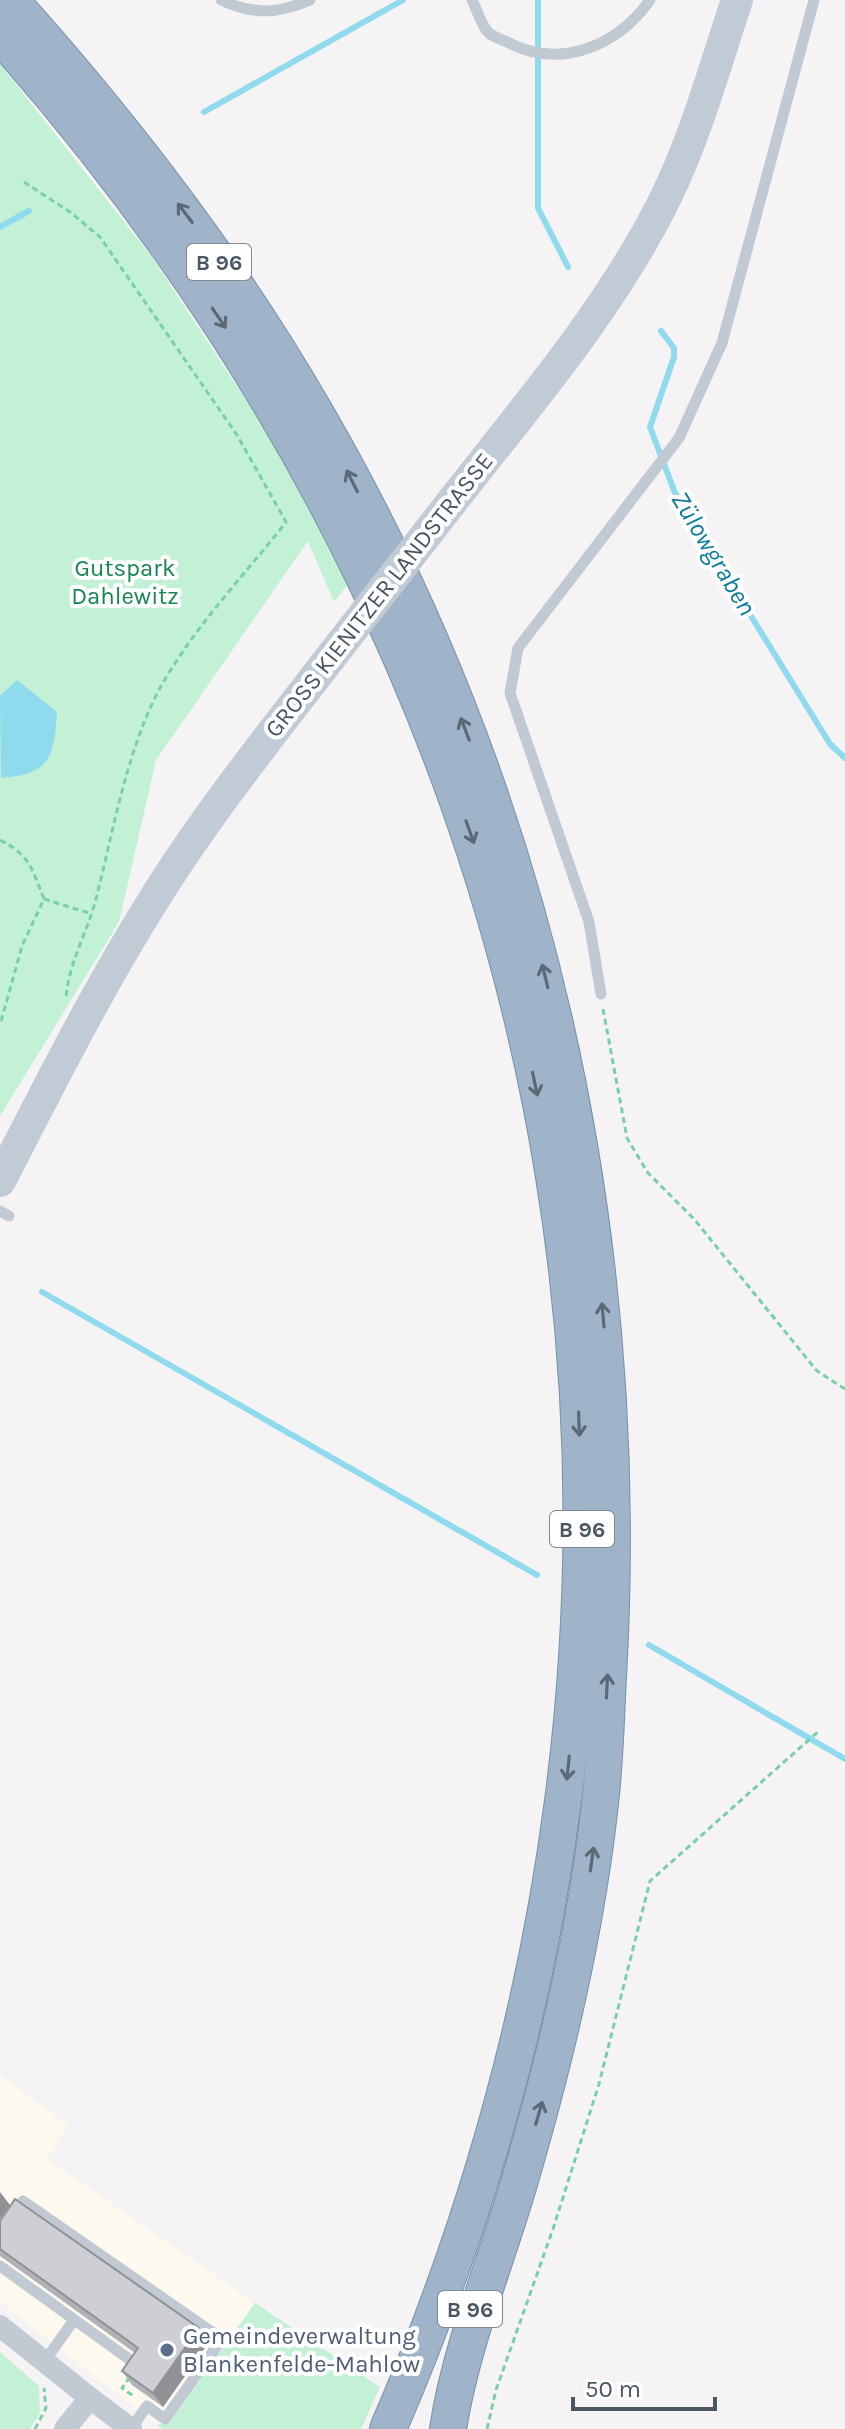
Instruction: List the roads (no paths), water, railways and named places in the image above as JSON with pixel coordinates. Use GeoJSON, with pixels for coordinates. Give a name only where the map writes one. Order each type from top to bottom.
{"type":"FeatureCollection","features":[{"type":"Feature","properties":{"kind":"highway","name":"B 96"},"geometry":{"type":"LineString","coordinates":[[10,0],[122,131],[202,236],[313,409],[394,563],[463,722],[514,862],[544,971],[577,1122],[598,1267],[608,1381],[613,1569],[601,1792],[569,1994],[517,2188],[421,2429]]}},
{"type":"Feature","properties":{"kind":"highway","name":"B 96"},"geometry":{"type":"LineString","coordinates":[[0,35],[112,169],[229,331],[287,426],[367,578],[434,734],[485,875],[514,982],[545,1129],[566,1264],[577,1380],[582,1486],[579,1636],[564,1805],[535,1978],[508,2091],[479,2192],[427,2340],[388,2429]]}},
{"type":"Feature","properties":{"kind":"highway"},"geometry":{"type":"LineString","coordinates":[[448,2429],[517,2188]]}},
{"type":"Feature","properties":{"kind":"main road","name":"GROSS KIENITZER LANDSTRASSE"},"geometry":{"type":"LineString","coordinates":[[0,1181],[125,946],[196,836],[598,310],[647,235],[691,138],[737,0]]}},
{"type":"Feature","properties":{"kind":"street"},"geometry":{"type":"LineString","coordinates":[[0,2326],[43,2372],[90,2398],[131,2429]]}},
{"type":"Feature","properties":{"kind":"street"},"geometry":{"type":"LineString","coordinates":[[65,2429],[90,2398]]}},
{"type":"Feature","properties":{"kind":"lane"},"geometry":{"type":"LineString","coordinates":[[221,0],[239,9],[262,13],[283,11],[310,0]]}},
{"type":"Feature","properties":{"kind":"lane"},"geometry":{"type":"LineString","coordinates":[[472,0],[488,32],[530,53],[550,55],[590,49],[613,38],[650,0]]}},
{"type":"Feature","properties":{"kind":"lane"},"geometry":{"type":"LineString","coordinates":[[601,994],[589,922],[510,693],[511,670],[518,648],[679,438],[722,343],[814,0]]}},
{"type":"Feature","properties":{"kind":"lane"},"geometry":{"type":"LineString","coordinates":[[0,2234],[23,2201],[222,2339],[165,2419],[147,2406],[131,2429]]}},
{"type":"Feature","properties":{"kind":"lane"},"geometry":{"type":"LineString","coordinates":[[0,2266],[133,2362]]}},
{"type":"Feature","properties":{"kind":"lane"},"geometry":{"type":"LineString","coordinates":[[43,2372],[74,2320]]}},
{"type":"Feature","properties":{"kind":"water"},"geometry":{"type":"Polygon","coordinates":[[[17,680],[57,712],[54,741],[46,761],[39,767],[17,776],[1,778],[0,696],[17,680]]]}},
{"type":"Feature","properties":{"kind":"waterway"},"geometry":{"type":"LineString","coordinates":[[204,112],[403,0]]}},
{"type":"Feature","properties":{"kind":"waterway","name":"Zülowgraben"},"geometry":{"type":"LineString","coordinates":[[538,0],[538,208],[568,267]]}},
{"type":"Feature","properties":{"kind":"waterway"},"geometry":{"type":"LineString","coordinates":[[0,227],[29,211]]}},
{"type":"Feature","properties":{"kind":"waterway","name":"Zülowgraben"},"geometry":{"type":"LineString","coordinates":[[661,331],[674,348],[674,357],[650,427],[675,493],[830,744],[845,758]]}},
{"type":"Feature","properties":{"kind":"waterway"},"geometry":{"type":"LineString","coordinates":[[42,1292],[537,1575]]}},
{"type":"Feature","properties":{"kind":"waterway"},"geometry":{"type":"LineString","coordinates":[[649,1645],[845,1759]]}},
{"type":"Feature","properties":{"kind":"place","name":"Gemeindeverwaltung Blankenfelde-Mahlow"},"geometry":{"type":"Point","coordinates":[167,2350]}},
{"type":"Feature","properties":{"kind":"park label","name":"Gutspark Dahlewitz"},"geometry":{"type":"Point","coordinates":[125,582]}}]}
